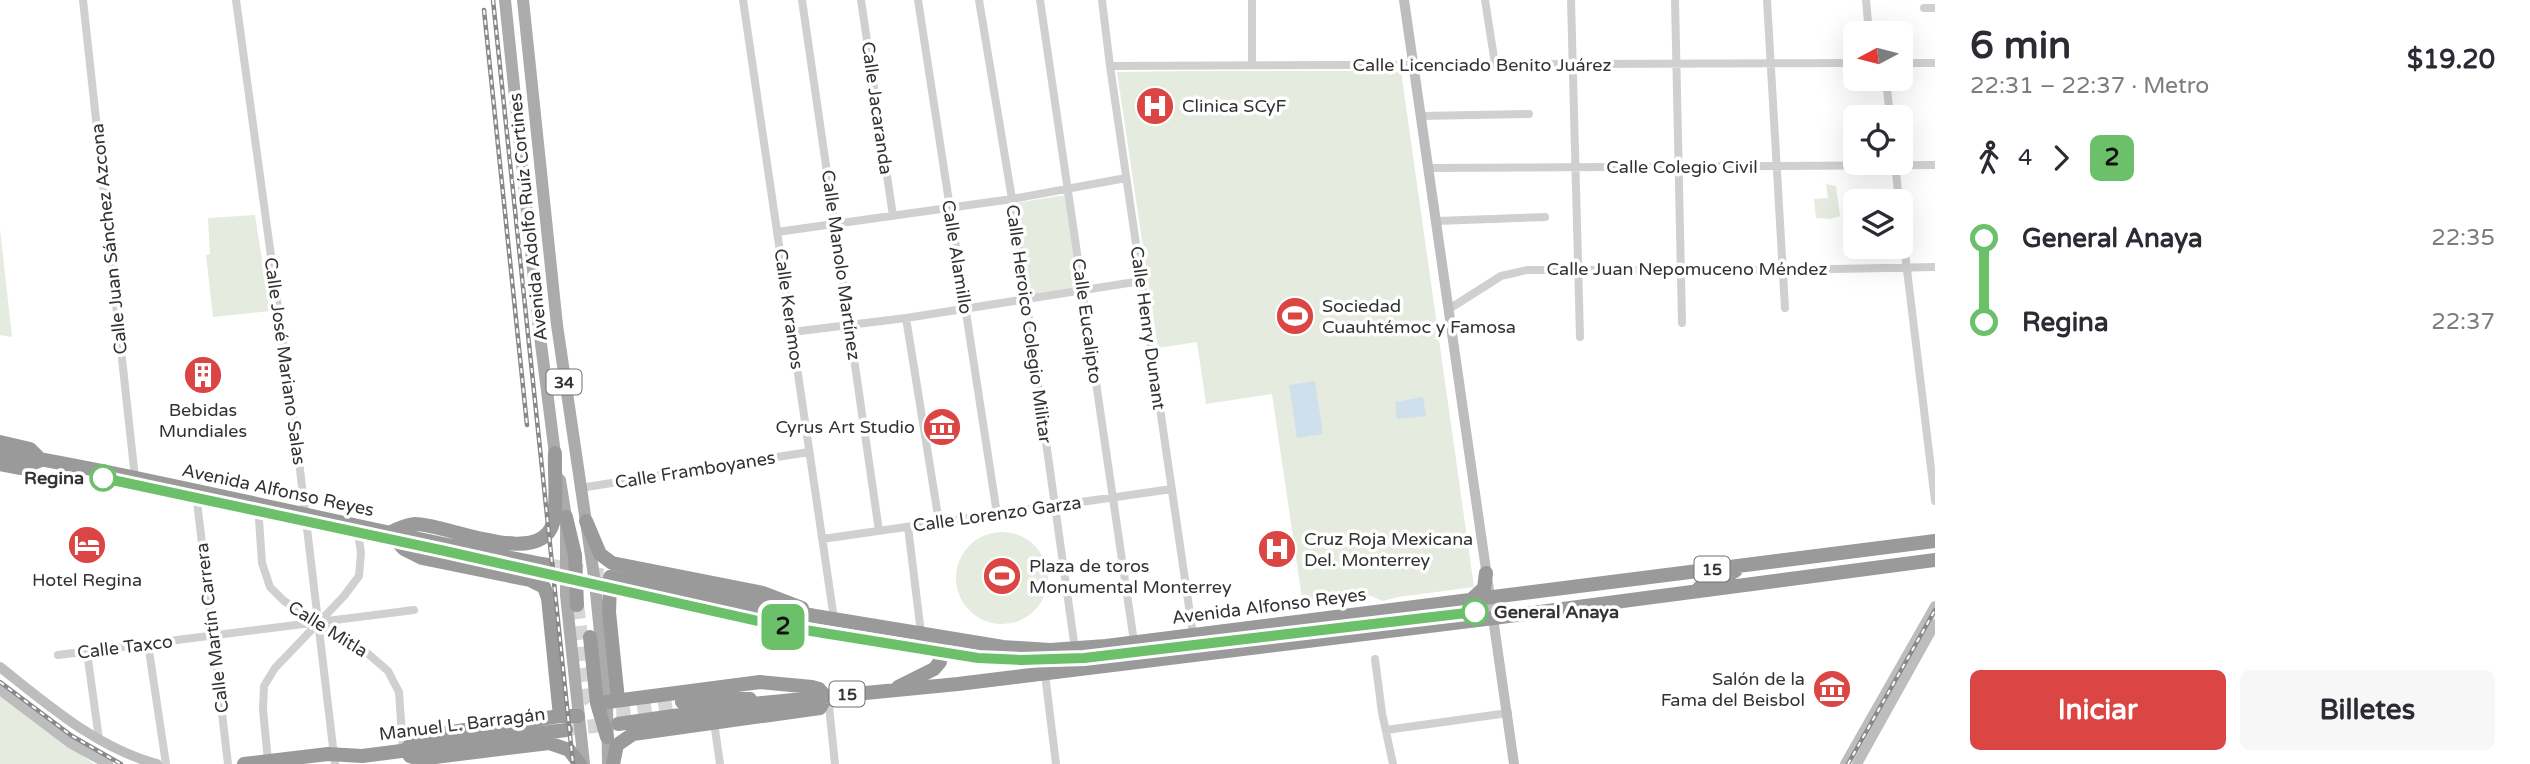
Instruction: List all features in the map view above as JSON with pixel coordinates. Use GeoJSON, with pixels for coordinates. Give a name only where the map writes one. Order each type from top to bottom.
{"type":"FeatureCollection","features":[{"type":"Feature","properties":{"kind":"highway"},"geometry":{"type":"LineString","coordinates":[[0,442],[30,449],[41,460],[21,468],[0,464]]}},
{"type":"Feature","properties":{"kind":"highway","name":"Avenida Alfonso Reyes"},"geometry":{"type":"LineString","coordinates":[[6,453],[486,553],[500,564],[548,570]]}},
{"type":"Feature","properties":{"kind":"highway"},"geometry":{"type":"LineString","coordinates":[[555,453],[552,524],[547,535],[536,542],[515,544],[414,524],[389,533],[404,549],[422,558],[530,580],[544,587],[548,598],[563,723]]}},
{"type":"Feature","properties":{"kind":"highway"},"geometry":{"type":"LineString","coordinates":[[566,517],[575,555],[577,605]]}},
{"type":"Feature","properties":{"kind":"highway"},"geometry":{"type":"LineString","coordinates":[[586,521],[600,554],[612,563],[763,593],[791,603],[815,616]]}},
{"type":"Feature","properties":{"kind":"highway","name":"Avenida Alfonso Reyes"},"geometry":{"type":"LineString","coordinates":[[815,616],[1003,647],[1031,650],[1075,649],[1935,541]]}},
{"type":"Feature","properties":{"kind":"highway"},"geometry":{"type":"LineString","coordinates":[[1826,575],[1831,563],[1852,558],[1861,550]]}},
{"type":"Feature","properties":{"kind":"highway","name":"15"},"geometry":{"type":"LineString","coordinates":[[618,724],[762,702],[1045,674],[1935,560]]}},
{"type":"Feature","properties":{"kind":"highway"},"geometry":{"type":"LineString","coordinates":[[1650,577],[1664,584],[1701,590],[1731,575],[1743,565]]}},
{"type":"Feature","properties":{"kind":"highway"},"geometry":{"type":"LineString","coordinates":[[1465,601],[1474,599],[1482,592],[1486,585],[1486,573]]}},
{"type":"Feature","properties":{"kind":"highway"},"geometry":{"type":"LineString","coordinates":[[595,583],[610,582],[758,615],[787,618],[815,616]]}},
{"type":"Feature","properties":{"kind":"highway"},"geometry":{"type":"LineString","coordinates":[[610,582],[612,701],[760,681],[813,687],[827,697],[820,708],[633,734],[617,745],[610,764]]}},
{"type":"Feature","properties":{"kind":"highway"},"geometry":{"type":"LineString","coordinates":[[891,691],[933,669],[940,662],[938,650],[921,634]]}},
{"type":"Feature","properties":{"kind":"highway"},"geometry":{"type":"LineString","coordinates":[[590,637],[597,703],[607,737]]}},
{"type":"Feature","properties":{"kind":"highway"},"geometry":{"type":"LineString","coordinates":[[682,702],[732,697],[762,702]]}},
{"type":"Feature","properties":{"kind":"highway"},"geometry":{"type":"LineString","coordinates":[[579,716],[563,723],[424,736],[414,740],[405,750],[410,756],[419,759],[549,743],[569,750],[582,764]]}},
{"type":"Feature","properties":{"kind":"highway","name":"Manuel L. Barragán"},"geometry":{"type":"LineString","coordinates":[[244,764],[334,759],[405,750]]}},
{"type":"Feature","properties":{"kind":"highway","name":"Manuel L. Barragán"},"geometry":{"type":"LineString","coordinates":[[348,764],[362,756]]}},
{"type":"Feature","properties":{"kind":"main road","name":"Avenida Adolfo Ruíz Cortines"},"geometry":{"type":"LineString","coordinates":[[506,0],[555,453],[566,517],[566,595],[582,764]]}},
{"type":"Feature","properties":{"kind":"main road","name":"Avenida Adolfo Ruíz Cortines"},"geometry":{"type":"LineString","coordinates":[[523,0],[557,325],[612,701],[607,737],[610,764]]}},
{"type":"Feature","properties":{"kind":"street","name":"Calle Juan Sánchez Azcona"},"geometry":{"type":"LineString","coordinates":[[83,0],[135,478]]}},
{"type":"Feature","properties":{"kind":"street","name":"Calle José Mariano Salas"},"geometry":{"type":"LineString","coordinates":[[236,0],[306,514],[334,759]]}},
{"type":"Feature","properties":{"kind":"street","name":"Calle Keramos"},"geometry":{"type":"LineString","coordinates":[[743,0],[834,619]]}},
{"type":"Feature","properties":{"kind":"street","name":"Calle Manolo Martínez"},"geometry":{"type":"LineString","coordinates":[[802,0],[879,531]]}},
{"type":"Feature","properties":{"kind":"street","name":"Calle Jacaranda"},"geometry":{"type":"LineString","coordinates":[[861,0],[893,216]]}},
{"type":"Feature","properties":{"kind":"street","name":"Calle Alamillo"},"geometry":{"type":"LineString","coordinates":[[918,0],[997,514]]}},
{"type":"Feature","properties":{"kind":"street","name":"Calle Heroico Colegio Militar"},"geometry":{"type":"LineString","coordinates":[[979,0],[1012,199],[1075,649]]}},
{"type":"Feature","properties":{"kind":"street","name":"Calle Eucalipto"},"geometry":{"type":"LineString","coordinates":[[1040,0],[1134,642]]}},
{"type":"Feature","properties":{"kind":"street","name":"Calle Henry Dunant"},"geometry":{"type":"LineString","coordinates":[[1102,0],[1196,655]]}},
{"type":"Feature","properties":{"kind":"street"},"geometry":{"type":"LineString","coordinates":[[1252,0],[1252,65]]}},
{"type":"Feature","properties":{"kind":"street"},"geometry":{"type":"LineString","coordinates":[[1404,0],[1514,764]]}},
{"type":"Feature","properties":{"kind":"street"},"geometry":{"type":"LineString","coordinates":[[1485,0],[1494,64]]}},
{"type":"Feature","properties":{"kind":"street"},"geometry":{"type":"LineString","coordinates":[[1571,0],[1580,337]]}},
{"type":"Feature","properties":{"kind":"street"},"geometry":{"type":"LineString","coordinates":[[1675,0],[1682,323]]}},
{"type":"Feature","properties":{"kind":"street"},"geometry":{"type":"LineString","coordinates":[[1767,0],[1785,308]]}},
{"type":"Feature","properties":{"kind":"street"},"geometry":{"type":"LineString","coordinates":[[1866,0],[1868,21]]}},
{"type":"Feature","properties":{"kind":"street"},"geometry":{"type":"LineString","coordinates":[[1924,8],[1935,8]]}},
{"type":"Feature","properties":{"kind":"street","name":"Calle Licenciado Benito Juárez"},"geometry":{"type":"LineString","coordinates":[[1110,66],[1843,63]]}},
{"type":"Feature","properties":{"kind":"street"},"geometry":{"type":"LineString","coordinates":[[1913,63],[1935,63]]}},
{"type":"Feature","properties":{"kind":"street"},"geometry":{"type":"LineString","coordinates":[[1421,116],[1529,114]]}},
{"type":"Feature","properties":{"kind":"street","name":"Calle Colegio Civil"},"geometry":{"type":"LineString","coordinates":[[1913,164],[1935,165]]}},
{"type":"Feature","properties":{"kind":"street","name":"Calle Colegio Civil"},"geometry":{"type":"LineString","coordinates":[[1428,168],[1843,165]]}},
{"type":"Feature","properties":{"kind":"street"},"geometry":{"type":"LineString","coordinates":[[777,232],[1012,199],[1126,178]]}},
{"type":"Feature","properties":{"kind":"street"},"geometry":{"type":"LineString","coordinates":[[1436,221],[1545,217]]}},
{"type":"Feature","properties":{"kind":"street"},"geometry":{"type":"LineString","coordinates":[[1906,259],[1935,501]]}},
{"type":"Feature","properties":{"kind":"street","name":"Calle Juan Nepomuceno Méndez"},"geometry":{"type":"LineString","coordinates":[[1449,309],[1506,273],[1536,270],[1935,267]]}},
{"type":"Feature","properties":{"kind":"street"},"geometry":{"type":"LineString","coordinates":[[792,332],[906,318],[1141,281]]}},
{"type":"Feature","properties":{"kind":"street"},"geometry":{"type":"LineString","coordinates":[[906,318],[939,522]]}},
{"type":"Feature","properties":{"kind":"street"},"geometry":{"type":"LineString","coordinates":[[1925,417],[1935,415]]}},
{"type":"Feature","properties":{"kind":"street","name":"Calle Framboyanes"},"geometry":{"type":"LineString","coordinates":[[580,488],[809,452]]}},
{"type":"Feature","properties":{"kind":"street","name":"Calle Lorenzo Garza"},"geometry":{"type":"LineString","coordinates":[[822,539],[1171,488]]}},
{"type":"Feature","properties":{"kind":"street","name":"Calle Martín Carrera"},"geometry":{"type":"LineString","coordinates":[[196,493],[228,764]]}},
{"type":"Feature","properties":{"kind":"street","name":"Calle Mitla"},"geometry":{"type":"LineString","coordinates":[[258,505],[262,563],[270,587],[284,601],[366,652],[388,671],[395,681],[401,706],[405,750]]}},
{"type":"Feature","properties":{"kind":"street"},"geometry":{"type":"LineString","coordinates":[[268,761],[262,710],[264,686],[275,668],[344,596],[359,576],[357,526]]}},
{"type":"Feature","properties":{"kind":"street"},"geometry":{"type":"LineString","coordinates":[[908,527],[921,634]]}},
{"type":"Feature","properties":{"kind":"street"},"geometry":{"type":"LineString","coordinates":[[1845,764],[1935,606]]}},
{"type":"Feature","properties":{"kind":"street","name":"Calle Taxco"},"geometry":{"type":"LineString","coordinates":[[58,655],[414,610]]}},
{"type":"Feature","properties":{"kind":"street"},"geometry":{"type":"LineString","coordinates":[[1857,764],[1935,624]]}},
{"type":"Feature","properties":{"kind":"street"},"geometry":{"type":"LineString","coordinates":[[148,645],[166,764]]}},
{"type":"Feature","properties":{"kind":"street"},"geometry":{"type":"LineString","coordinates":[[87,652],[99,739]]}},
{"type":"Feature","properties":{"kind":"street"},"geometry":{"type":"LineString","coordinates":[[1375,659],[1394,764]]}},
{"type":"Feature","properties":{"kind":"street"},"geometry":{"type":"LineString","coordinates":[[0,667],[99,739],[157,764]]}},
{"type":"Feature","properties":{"kind":"street"},"geometry":{"type":"LineString","coordinates":[[1045,674],[1056,764]]}},
{"type":"Feature","properties":{"kind":"street"},"geometry":{"type":"LineString","coordinates":[[0,691],[70,743],[108,764]]}},
{"type":"Feature","properties":{"kind":"street"},"geometry":{"type":"LineString","coordinates":[[827,697],[835,764]]}},
{"type":"Feature","properties":{"kind":"street"},"geometry":{"type":"LineString","coordinates":[[1386,730],[1508,713]]}},
{"type":"Feature","properties":{"kind":"street"},"geometry":{"type":"LineString","coordinates":[[714,722],[720,764]]}},
{"type":"Feature","properties":{"kind":"shaded area","name":"Sociedad Cuauhtémoc y Famosa"},"geometry":{"type":"Polygon","coordinates":[[[1401,71],[1474,587],[1383,601],[1371,596],[1303,605],[1272,394],[1206,404],[1197,342],[1158,348],[1117,72],[1401,71]]]}},
{"type":"Feature","properties":{"kind":"shaded area"},"geometry":{"type":"Polygon","coordinates":[[[1826,184],[1836,186],[1840,216],[1831,219],[1816,218],[1814,199],[1828,198],[1826,184]]]}},
{"type":"Feature","properties":{"kind":"shaded area"},"geometry":{"type":"Polygon","coordinates":[[[1066,195],[1080,288],[1027,296],[1015,203],[1066,195]]]}},
{"type":"Feature","properties":{"kind":"shaded area"},"geometry":{"type":"Polygon","coordinates":[[[255,215],[270,311],[213,317],[206,255],[210,254],[208,218],[255,215]]]}},
{"type":"Feature","properties":{"kind":"shaded area"},"geometry":{"type":"Polygon","coordinates":[[[0,229],[12,337],[0,335],[0,229]]]}},
{"type":"Feature","properties":{"kind":"shaded area","name":"Plaza de toros Monumental Monterrey"},"geometry":{"type":"Polygon","coordinates":[[[1002,532],[1019,536],[1034,546],[1044,561],[1048,578],[1044,595],[1034,610],[1019,620],[1002,624],[985,620],[970,610],[960,595],[956,578],[960,561],[970,546],[985,536],[1002,532]]]}},
{"type":"Feature","properties":{"kind":"shaded area"},"geometry":{"type":"Polygon","coordinates":[[[0,696],[94,764],[0,764],[0,696]]]}},
{"type":"Feature","properties":{"kind":"water"},"geometry":{"type":"Polygon","coordinates":[[[1315,381],[1323,434],[1297,438],[1289,385],[1315,381]]]}},
{"type":"Feature","properties":{"kind":"water"},"geometry":{"type":"Polygon","coordinates":[[[1423,397],[1426,416],[1397,419],[1395,402],[1423,397]]]}},
{"type":"Feature","properties":{"kind":"tunnel"},"geometry":{"type":"LineString","coordinates":[[548,565],[610,577]]}},
{"type":"Feature","properties":{"kind":"tunnel"},"geometry":{"type":"LineString","coordinates":[[577,605],[589,698],[594,705],[601,709],[618,710],[682,702]]}},
{"type":"Feature","properties":{"kind":"tunnel"},"geometry":{"type":"LineString","coordinates":[[567,729],[613,724]]}},
{"type":"Feature","properties":{"kind":"railway"},"geometry":{"type":"LineString","coordinates":[[493,0],[573,764]]}},
{"type":"Feature","properties":{"kind":"railway"},"geometry":{"type":"LineString","coordinates":[[484,10],[527,425]]}},
{"type":"Feature","properties":{"kind":"railway"},"geometry":{"type":"LineString","coordinates":[[1848,764],[1935,610]]}},
{"type":"Feature","properties":{"kind":"railway"},"geometry":{"type":"LineString","coordinates":[[0,682],[72,736],[121,764]]}},
{"type":"Feature","properties":{"kind":"metro line","name":"2"},"geometry":{"type":"LineString","coordinates":[[103,478],[780,626],[978,658],[1084,658],[1475,612]]}},
{"type":"Feature","properties":{"kind":"place","name":"Clinica SCyF"},"geometry":{"type":"Point","coordinates":[1155,106]}},
{"type":"Feature","properties":{"kind":"place","name":"Sociedad Cuauhtémoc y Famosa"},"geometry":{"type":"Point","coordinates":[1295,316]}},
{"type":"Feature","properties":{"kind":"place","name":"Bebidas Mundiales"},"geometry":{"type":"Point","coordinates":[203,375]}},
{"type":"Feature","properties":{"kind":"place","name":"Cyrus Art Studio"},"geometry":{"type":"Point","coordinates":[942,427]}},
{"type":"Feature","properties":{"kind":"place","name":"Regina"},"geometry":{"type":"Point","coordinates":[103,478]}},
{"type":"Feature","properties":{"kind":"place","name":"Hotel Regina"},"geometry":{"type":"Point","coordinates":[87,545]}},
{"type":"Feature","properties":{"kind":"place","name":"Cruz Roja Mexicana Del. Monterrey"},"geometry":{"type":"Point","coordinates":[1277,549]}},
{"type":"Feature","properties":{"kind":"place","name":"Plaza de toros Monumental Monterrey"},"geometry":{"type":"Point","coordinates":[1002,576]}},
{"type":"Feature","properties":{"kind":"place","name":"General Anaya"},"geometry":{"type":"Point","coordinates":[1475,612]}},
{"type":"Feature","properties":{"kind":"place","name":"Salón de la Fama del Beisbol"},"geometry":{"type":"Point","coordinates":[1832,689]}}]}
